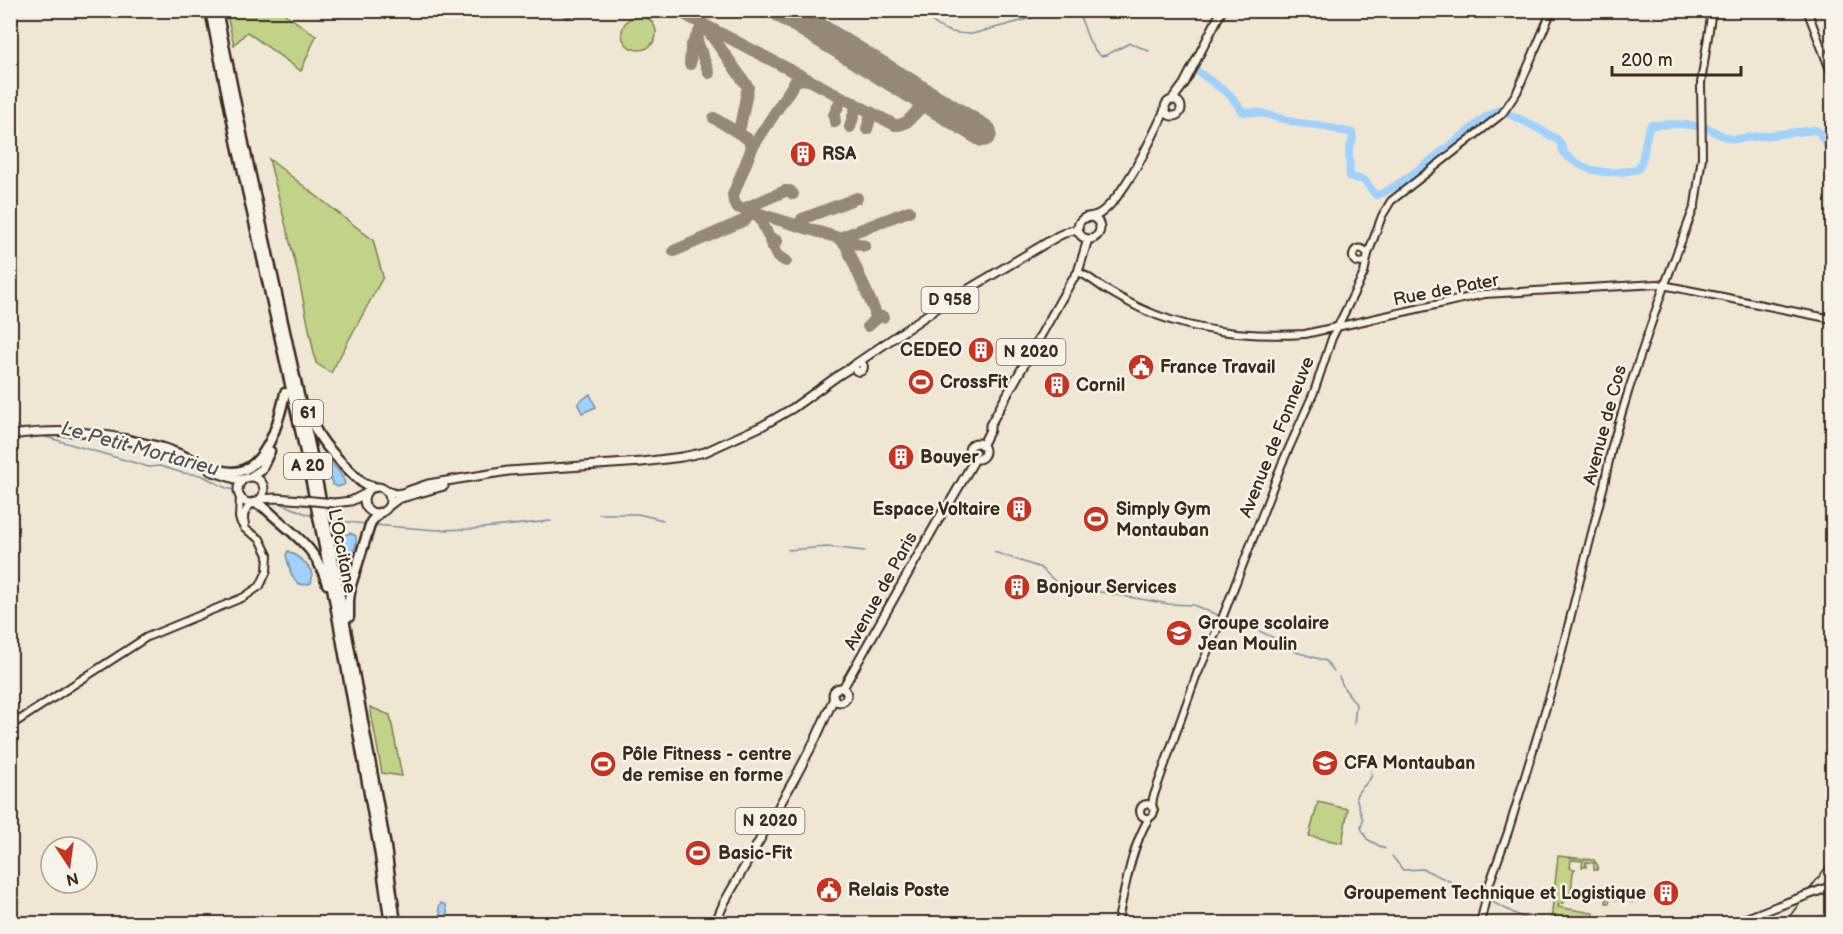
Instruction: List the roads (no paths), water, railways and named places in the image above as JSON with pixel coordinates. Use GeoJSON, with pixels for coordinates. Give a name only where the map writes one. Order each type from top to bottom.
{"type":"FeatureCollection","features":[{"type":"Feature","properties":{"kind":"highway","name":"L'Occitane"},"geometry":{"type":"LineString","coordinates":[[210,10],[305,452],[346,659],[390,924]]}},
{"type":"Feature","properties":{"kind":"highway","name":"L'Occitane"},"geometry":{"type":"LineString","coordinates":[[217,10],[326,522],[386,847],[396,924]]}},
{"type":"Feature","properties":{"kind":"highway","name":"61"},"geometry":{"type":"LineString","coordinates":[[248,478],[261,470],[277,436],[283,416],[285,393],[271,301]]}},
{"type":"Feature","properties":{"kind":"highway","name":"61"},"geometry":{"type":"LineString","coordinates":[[281,314],[307,409],[316,432],[329,451],[358,479],[374,487]]}},
{"type":"Feature","properties":{"kind":"highway","name":"61"},"geometry":{"type":"LineString","coordinates":[[123,439],[160,447],[216,469],[239,471],[254,464],[261,457],[276,427],[285,393]]}},
{"type":"Feature","properties":{"kind":"highway"},"geometry":{"type":"LineString","coordinates":[[257,501],[309,547],[318,560],[325,578],[346,659]]}},
{"type":"Feature","properties":{"kind":"highway"},"geometry":{"type":"LineString","coordinates":[[359,695],[348,608],[349,595],[371,522],[379,513]]}},
{"type":"Feature","properties":{"kind":"main road"},"geometry":{"type":"LineString","coordinates":[[1109,205],[1097,215],[1080,222],[1078,229],[1080,235],[1088,239],[1097,235],[1100,230],[1099,225],[1109,205],[1168,113],[1166,103],[1175,101],[1222,10]]}},
{"type":"Feature","properties":{"kind":"main road"},"geometry":{"type":"LineString","coordinates":[[1168,113],[1175,116],[1179,113],[1180,106],[1175,101]]}},
{"type":"Feature","properties":{"kind":"main road"},"geometry":{"type":"LineString","coordinates":[[1085,218],[1092,218],[1099,225]]}},
{"type":"Feature","properties":{"kind":"main road","name":"D 958"},"geometry":{"type":"LineString","coordinates":[[387,491],[395,494],[402,493],[428,484],[508,471],[623,463],[683,454],[720,444],[784,414],[833,380],[858,366],[866,356],[940,306],[1058,236],[1078,229]]}},
{"type":"Feature","properties":{"kind":"main road","name":"N 2020"},"geometry":{"type":"LineString","coordinates":[[979,445],[986,428],[990,425],[1078,272],[1088,239]]}},
{"type":"Feature","properties":{"kind":"main road"},"geometry":{"type":"LineString","coordinates":[[10,435],[75,432],[123,439],[235,479],[259,479],[273,492],[288,498]]}},
{"type":"Feature","properties":{"kind":"main road"},"geometry":{"type":"LineString","coordinates":[[979,445],[984,454],[980,458],[973,457],[969,449],[971,446],[979,445]]}},
{"type":"Feature","properties":{"kind":"main road","name":"Avenue de Paris"},"geometry":{"type":"LineString","coordinates":[[843,688],[945,508],[945,502],[973,457]]}},
{"type":"Feature","properties":{"kind":"main road"},"geometry":{"type":"LineString","coordinates":[[210,471],[231,483],[246,502],[267,498],[288,498],[366,507]]}},
{"type":"Feature","properties":{"kind":"main road"},"geometry":{"type":"LineString","coordinates":[[239,494],[240,483],[248,478]]}},
{"type":"Feature","properties":{"kind":"main road","name":"D 958"},"geometry":{"type":"LineString","coordinates":[[390,505],[409,496],[464,479]]}},
{"type":"Feature","properties":{"kind":"main road"},"geometry":{"type":"LineString","coordinates":[[257,501],[264,493],[264,485]]}},
{"type":"Feature","properties":{"kind":"main road"},"geometry":{"type":"LineString","coordinates":[[334,503],[351,501],[374,487],[380,487],[387,491],[390,505],[379,513],[372,512],[364,503],[365,494]]}},
{"type":"Feature","properties":{"kind":"main road"},"geometry":{"type":"LineString","coordinates":[[843,688],[847,697],[845,700],[836,700],[834,691],[843,688]]}},
{"type":"Feature","properties":{"kind":"main road","name":"N 2020"},"geometry":{"type":"LineString","coordinates":[[712,924],[836,700]]}},
{"type":"Feature","properties":{"kind":"main road"},"geometry":{"type":"LineString","coordinates":[[1732,924],[1833,886]]}},
{"type":"Feature","properties":{"kind":"street","name":"Avenue de Fonneuve"},"geometry":{"type":"LineString","coordinates":[[1150,805],[1201,658],[1224,610],[1281,466],[1314,392],[1336,329],[1361,277],[1385,208],[1396,196],[1502,114],[1517,92],[1552,10]]}},
{"type":"Feature","properties":{"kind":"street","name":"Avenue de Cos"},"geometry":{"type":"LineString","coordinates":[[1480,924],[1554,678],[1612,446],[1629,389],[1695,205],[1702,157],[1701,83],[1712,10]]}},
{"type":"Feature","properties":{"kind":"street"},"geometry":{"type":"LineString","coordinates":[[1807,10],[1833,75]]}},
{"type":"Feature","properties":{"kind":"street","name":"Avenue de Fonneuve"},"geometry":{"type":"LineString","coordinates":[[1356,262],[1353,253],[1356,249],[1368,244],[1376,234]]}},
{"type":"Feature","properties":{"kind":"street"},"geometry":{"type":"LineString","coordinates":[[1361,248],[1368,254]]}},
{"type":"Feature","properties":{"kind":"street"},"geometry":{"type":"LineString","coordinates":[[1356,262],[1365,262]]}},
{"type":"Feature","properties":{"kind":"street"},"geometry":{"type":"LineString","coordinates":[[1356,262],[1362,270],[1361,277]]}},
{"type":"Feature","properties":{"kind":"street","name":"Rue de Pater"},"geometry":{"type":"LineString","coordinates":[[1078,272],[1152,313],[1205,328],[1244,334],[1279,336],[1336,329],[1484,294],[1633,285],[1665,285],[1833,319]]}},
{"type":"Feature","properties":{"kind":"street"},"geometry":{"type":"LineString","coordinates":[[10,726],[147,637],[244,597],[260,586],[267,571],[268,555],[260,539],[243,526],[239,518],[239,494]]}},
{"type":"Feature","properties":{"kind":"street"},"geometry":{"type":"LineString","coordinates":[[251,531],[244,517],[247,508],[257,501]]}},
{"type":"Feature","properties":{"kind":"street"},"geometry":{"type":"LineString","coordinates":[[1117,924],[1141,830],[1139,813],[1141,807],[1150,805],[1154,814],[1141,830]]}},
{"type":"Feature","properties":{"kind":"street"},"geometry":{"type":"LineString","coordinates":[[1141,816],[1149,818]]}},
{"type":"Feature","properties":{"kind":"water"},"geometry":{"type":"Polygon","coordinates":[[[590,394],[596,407],[582,413],[578,403],[590,394]]]}},
{"type":"Feature","properties":{"kind":"water"},"geometry":{"type":"Polygon","coordinates":[[[328,463],[338,471],[344,485],[338,487],[333,485],[327,468],[328,463]]]}},
{"type":"Feature","properties":{"kind":"water"},"geometry":{"type":"Polygon","coordinates":[[[350,533],[356,536],[356,545],[351,557],[346,559],[339,537],[350,533]]]}},
{"type":"Feature","properties":{"kind":"water"},"geometry":{"type":"Polygon","coordinates":[[[288,551],[302,560],[309,568],[311,583],[300,584],[293,577],[286,555],[288,551]]]}},
{"type":"Feature","properties":{"kind":"water"},"geometry":{"type":"Polygon","coordinates":[[[441,903],[446,905],[449,923],[442,923],[439,907],[441,903]]]}},
{"type":"Feature","properties":{"kind":"waterway"},"geometry":{"type":"LineString","coordinates":[[918,10],[948,31],[972,34],[1032,18],[1050,10]]}},
{"type":"Feature","properties":{"kind":"waterway"},"geometry":{"type":"LineString","coordinates":[[1075,10],[1079,14],[1091,45],[1101,56],[1130,43],[1149,51]]}},
{"type":"Feature","properties":{"kind":"waterway"},"geometry":{"type":"LineString","coordinates":[[1197,71],[1230,95],[1243,112],[1261,113],[1298,123],[1352,133],[1353,139],[1349,150],[1350,177],[1364,180],[1376,195],[1413,174],[1486,117],[1499,110]]}},
{"type":"Feature","properties":{"kind":"waterway"},"geometry":{"type":"LineString","coordinates":[[1508,114],[1558,140],[1565,154],[1575,162],[1601,172],[1638,169],[1651,125],[1695,126],[1735,139],[1815,130],[1819,132],[1832,153]]}},
{"type":"Feature","properties":{"kind":"waterway","name":"Le Petit Mortarieu"},"geometry":{"type":"LineString","coordinates":[[10,423],[20,428]]}},
{"type":"Feature","properties":{"kind":"waterway","name":"Le Petit Mortarieu"},"geometry":{"type":"LineString","coordinates":[[39,435],[149,467],[160,466],[183,473],[201,475],[234,490]]}},
{"type":"Feature","properties":{"kind":"waterway","name":"Le Petit Mortarieu"},"geometry":{"type":"LineString","coordinates":[[275,501],[314,517]]}},
{"type":"Feature","properties":{"kind":"waterway","name":"Le Petit Mortarieu"},"geometry":{"type":"LineString","coordinates":[[599,514],[638,514],[663,520]]}},
{"type":"Feature","properties":{"kind":"waterway","name":"Le Petit Mortarieu"},"geometry":{"type":"LineString","coordinates":[[331,520],[365,524]]}},
{"type":"Feature","properties":{"kind":"waterway","name":"Le Petit Mortarieu"},"geometry":{"type":"LineString","coordinates":[[374,525],[437,530],[473,529],[551,521]]}},
{"type":"Feature","properties":{"kind":"waterway","name":"Le Petit Mortarieu"},"geometry":{"type":"LineString","coordinates":[[788,550],[828,547],[865,551]]}},
{"type":"Feature","properties":{"kind":"waterway","name":"Le Petit Mortarieu"},"geometry":{"type":"LineString","coordinates":[[994,552],[1041,568],[1057,583],[1087,590]]}},
{"type":"Feature","properties":{"kind":"waterway","name":"Le Petit Mortarieu"},"geometry":{"type":"LineString","coordinates":[[1094,591],[1169,604],[1193,605],[1218,615]]}},
{"type":"Feature","properties":{"kind":"waterway","name":"Le Petit Mortarieu"},"geometry":{"type":"LineString","coordinates":[[1226,617],[1280,641],[1296,652],[1326,661],[1334,671]]}},
{"type":"Feature","properties":{"kind":"waterway","name":"Le Petit Mortarieu"},"geometry":{"type":"LineString","coordinates":[[1339,677],[1356,704],[1354,725]]}},
{"type":"Feature","properties":{"kind":"waterway","name":"Le Petit Mortarieu"},"geometry":{"type":"LineString","coordinates":[[1371,771],[1371,778],[1356,797],[1363,820],[1361,828],[1367,839],[1385,849]]}},
{"type":"Feature","properties":{"kind":"waterway","name":"Le Petit Mortarieu"},"geometry":{"type":"LineString","coordinates":[[1392,856],[1403,870],[1423,869],[1482,896]]}},
{"type":"Feature","properties":{"kind":"waterway","name":"Le Petit Mortarieu"},"geometry":{"type":"LineString","coordinates":[[1490,901],[1536,924]]}},
{"type":"Feature","properties":{"kind":"waterway","name":"Le Petit Mortarieu"},"geometry":{"type":"LineString","coordinates":[[1796,924],[1801,919],[1823,916],[1832,910]]}},
{"type":"Feature","properties":{"kind":"waterway","name":"Le Petit Mortarieu"},"geometry":{"type":"LineString","coordinates":[[1639,924],[1672,917],[1712,922]]}},
{"type":"Feature","properties":{"kind":"waterway","name":"Le Petit Mortarieu"},"geometry":{"type":"LineString","coordinates":[[1759,924],[1776,918],[1788,924]]}},
{"type":"Feature","properties":{"kind":"railway"},"geometry":{"type":"LineString","coordinates":[[1784,924],[1832,859]]}},
{"type":"Feature","properties":{"kind":"place","name":"RSA"},"geometry":{"type":"Point","coordinates":[803,154]}},
{"type":"Feature","properties":{"kind":"place","name":"CEDEO"},"geometry":{"type":"Point","coordinates":[981,350]}},
{"type":"Feature","properties":{"kind":"place","name":"France Travail"},"geometry":{"type":"Point","coordinates":[1141,367]}},
{"type":"Feature","properties":{"kind":"place","name":"CrossFit"},"geometry":{"type":"Point","coordinates":[921,382]}},
{"type":"Feature","properties":{"kind":"place","name":"Cornil"},"geometry":{"type":"Point","coordinates":[1057,385]}},
{"type":"Feature","properties":{"kind":"place","name":"Bouyer"},"geometry":{"type":"Point","coordinates":[901,457]}},
{"type":"Feature","properties":{"kind":"place","name":"Espace Voltaire"},"geometry":{"type":"Point","coordinates":[1019,509]}},
{"type":"Feature","properties":{"kind":"place","name":"Simply Gym Montauban"},"geometry":{"type":"Point","coordinates":[1096,519]}},
{"type":"Feature","properties":{"kind":"place","name":"Bonjour Services"},"geometry":{"type":"Point","coordinates":[1017,587]}},
{"type":"Feature","properties":{"kind":"place","name":"Groupe scolaire Jean Moulin"},"geometry":{"type":"Point","coordinates":[1179,633]}},
{"type":"Feature","properties":{"kind":"place","name":"CFA Montauban"},"geometry":{"type":"Point","coordinates":[1325,763]}},
{"type":"Feature","properties":{"kind":"place","name":"Pôle Fitness - centre de remise en forme"},"geometry":{"type":"Point","coordinates":[603,764]}},
{"type":"Feature","properties":{"kind":"place","name":"Basic-Fit"},"geometry":{"type":"Point","coordinates":[698,853]}},
{"type":"Feature","properties":{"kind":"place","name":"Relais Poste"},"geometry":{"type":"Point","coordinates":[829,890]}},
{"type":"Feature","properties":{"kind":"place","name":"Groupement Technique et Logistique"},"geometry":{"type":"Point","coordinates":[1666,893]}}]}
